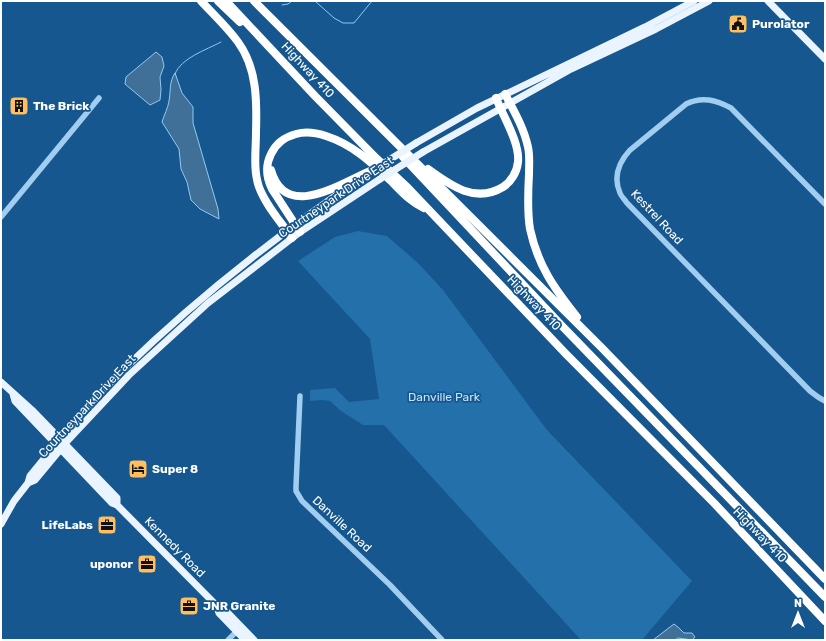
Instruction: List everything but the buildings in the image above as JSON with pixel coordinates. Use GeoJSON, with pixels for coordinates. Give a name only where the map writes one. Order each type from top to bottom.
{"type":"FeatureCollection","features":[{"type":"Feature","properties":{"kind":"highway"},"geometry":{"type":"LineString","coordinates":[[201,1],[238,42],[250,66],[255,87],[256,164],[259,186],[267,202],[292,238]]}},
{"type":"Feature","properties":{"kind":"highway"},"geometry":{"type":"LineString","coordinates":[[218,1],[237,20],[253,30]]}},
{"type":"Feature","properties":{"kind":"highway","name":"Highway 410"},"geometry":{"type":"LineString","coordinates":[[226,1],[566,354],[714,503],[825,620]]}},
{"type":"Feature","properties":{"kind":"highway","name":"Highway 410"},"geometry":{"type":"LineString","coordinates":[[254,1],[602,348],[825,579]]}},
{"type":"Feature","properties":{"kind":"highway"},"geometry":{"type":"LineString","coordinates":[[273,21],[563,327],[825,597]]}},
{"type":"Feature","properties":{"kind":"highway"},"geometry":{"type":"LineString","coordinates":[[505,94],[522,129],[528,147],[530,160],[528,196],[530,228],[538,258],[556,290],[602,348]]}},
{"type":"Feature","properties":{"kind":"highway"},"geometry":{"type":"LineString","coordinates":[[369,116],[425,167],[463,191],[479,195],[494,193],[506,185],[515,174],[518,162],[516,146],[496,98]]}},
{"type":"Feature","properties":{"kind":"highway"},"geometry":{"type":"LineString","coordinates":[[300,232],[269,183],[267,167],[272,152],[280,142],[294,134],[313,133],[332,138],[356,151],[368,160],[413,203],[428,210]]}},
{"type":"Feature","properties":{"kind":"highway"},"geometry":{"type":"LineString","coordinates":[[272,152],[270,162],[273,178],[282,189],[294,195],[306,196],[320,194],[336,188],[360,174],[375,169]]}},
{"type":"Feature","properties":{"kind":"highway"},"geometry":{"type":"LineString","coordinates":[[786,538],[825,576]]}},
{"type":"Feature","properties":{"kind":"main road","name":"Courtneypark Drive East"},"geometry":{"type":"LineString","coordinates":[[60,445],[130,364],[204,297],[295,224],[375,169],[416,143],[477,108],[645,27],[694,1]]}},
{"type":"Feature","properties":{"kind":"main road","name":"Courtneypark Drive East"},"geometry":{"type":"LineString","coordinates":[[1,524],[14,502],[28,483],[30,476],[129,375],[208,302],[300,232],[423,152],[500,108],[571,70],[656,29],[709,1]]}},
{"type":"Feature","properties":{"kind":"main road"},"geometry":{"type":"LineString","coordinates":[[768,1],[825,58]]}},
{"type":"Feature","properties":{"kind":"main road","name":"Kennedy Road"},"geometry":{"type":"LineString","coordinates":[[1,382],[13,394],[15,401],[60,445],[112,503],[117,504],[216,605],[223,608],[239,629],[245,640]]}},
{"type":"Feature","properties":{"kind":"main road","name":"Kennedy Road"},"geometry":{"type":"LineString","coordinates":[[239,629],[254,640]]}},
{"type":"Feature","properties":{"kind":"street"},"geometry":{"type":"LineString","coordinates":[[1,217],[99,98]]}},
{"type":"Feature","properties":{"kind":"street","name":"Kestrel Road"},"geometry":{"type":"LineString","coordinates":[[825,204],[732,108],[712,100],[694,100],[686,104],[630,150],[619,165],[617,183],[620,193],[627,203],[810,391],[825,401]]}},
{"type":"Feature","properties":{"kind":"street","name":"Danville Road"},"geometry":{"type":"LineString","coordinates":[[300,396],[296,491],[302,501],[390,585],[442,640]]}},
{"type":"Feature","properties":{"kind":"street"},"geometry":{"type":"LineString","coordinates":[[228,640],[239,629]]}},
{"type":"Feature","properties":{"kind":"green space","name":"Danville Park"},"geometry":{"type":"Polygon","coordinates":[[[358,231],[387,236],[418,263],[443,290],[547,430],[692,581],[642,640],[581,640],[384,425],[363,425],[341,411],[330,401],[310,401],[310,390],[335,388],[349,402],[379,399],[370,339],[298,261],[335,237],[358,231]]]}},
{"type":"Feature","properties":{"kind":"shaded area"},"geometry":{"type":"Polygon","coordinates":[[[156,52],[162,57],[164,66],[160,77],[160,100],[150,105],[125,84],[126,77],[156,52]]]}},
{"type":"Feature","properties":{"kind":"shaded area"},"geometry":{"type":"Polygon","coordinates":[[[175,73],[182,93],[193,107],[193,123],[218,209],[219,219],[200,209],[191,200],[187,182],[181,169],[179,149],[162,122],[168,104],[171,83],[175,73]]]}},
{"type":"Feature","properties":{"kind":"shaded area"},"geometry":{"type":"Polygon","coordinates":[[[674,624],[684,633],[692,633],[695,637],[692,640],[678,638],[675,640],[653,640],[674,624]]]}},
{"type":"Feature","properties":{"kind":"waterway"},"geometry":{"type":"LineString","coordinates":[[282,5],[288,4],[292,1]]}},
{"type":"Feature","properties":{"kind":"waterway"},"geometry":{"type":"LineString","coordinates":[[315,1],[334,18],[343,23],[354,23],[372,1]]}},
{"type":"Feature","properties":{"kind":"waterway"},"geometry":{"type":"LineString","coordinates":[[175,74],[178,68],[188,59],[221,42]]}},
{"type":"Feature","properties":{"kind":"place","name":"Purolator"},"geometry":{"type":"Point","coordinates":[738,24]}},
{"type":"Feature","properties":{"kind":"place","name":"The Brick"},"geometry":{"type":"Point","coordinates":[19,106]}},
{"type":"Feature","properties":{"kind":"place","name":"Super 8"},"geometry":{"type":"Point","coordinates":[138,469]}},
{"type":"Feature","properties":{"kind":"place","name":"LifeLabs"},"geometry":{"type":"Point","coordinates":[107,525]}},
{"type":"Feature","properties":{"kind":"place","name":"uponor"},"geometry":{"type":"Point","coordinates":[147,564]}},
{"type":"Feature","properties":{"kind":"place","name":"JNR Granite"},"geometry":{"type":"Point","coordinates":[189,606]}}]}
